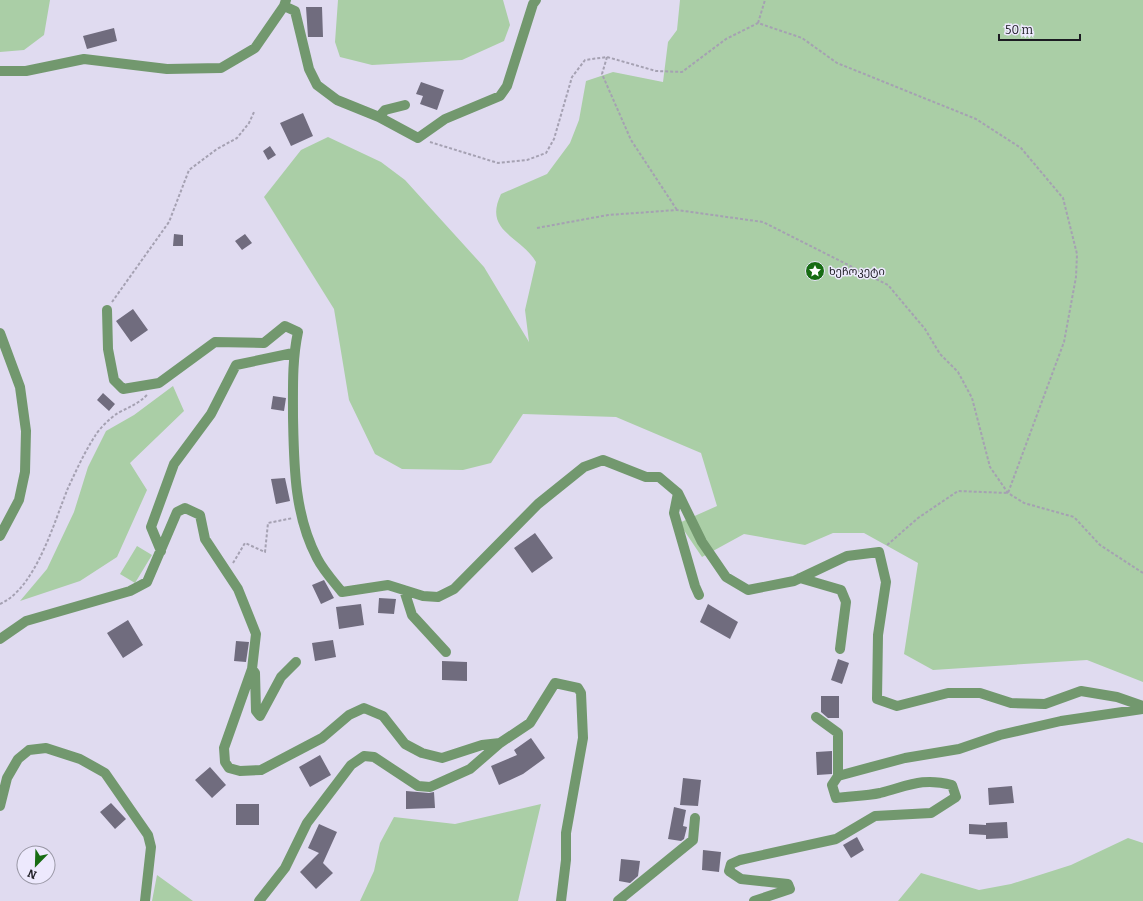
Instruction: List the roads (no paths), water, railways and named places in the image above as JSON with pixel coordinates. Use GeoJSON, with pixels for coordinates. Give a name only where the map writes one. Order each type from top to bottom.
{"type":"FeatureCollection","features":[{"type":"Feature","properties":{"kind":"street"},"geometry":{"type":"LineString","coordinates":[[0,71],[26,71],[84,59],[167,69],[221,68],[255,48],[285,3],[295,11],[309,69],[317,85],[337,100],[379,117],[418,138],[445,119],[500,96],[507,86],[533,4],[536,0]]}},
{"type":"Feature","properties":{"kind":"street"},"geometry":{"type":"LineString","coordinates":[[379,117],[385,110],[405,105]]}},
{"type":"Feature","properties":{"kind":"street"},"geometry":{"type":"LineString","coordinates":[[107,310],[108,349],[114,380],[123,389],[159,383],[215,342],[264,344],[285,326],[298,332],[293,353],[294,473],[301,517],[317,558],[342,592],[388,585],[423,596],[438,596],[454,589],[538,504],[584,467],[603,460],[646,477],[659,477],[678,493],[702,542],[726,578],[748,590],[800,578],[847,556],[879,552],[886,582],[878,635],[877,699],[897,706],[948,693],[980,693],[1011,703],[1046,704],[1081,691],[1117,696],[1143,706]]}},
{"type":"Feature","properties":{"kind":"street"},"geometry":{"type":"LineString","coordinates":[[0,334],[20,387],[26,431],[25,472],[19,500],[0,536]]}},
{"type":"Feature","properties":{"kind":"street"},"geometry":{"type":"LineString","coordinates":[[160,551],[151,527],[174,464],[211,414],[236,365],[293,353]]}},
{"type":"Feature","properties":{"kind":"street"},"geometry":{"type":"LineString","coordinates":[[678,493],[674,513],[699,595]]}},
{"type":"Feature","properties":{"kind":"street"},"geometry":{"type":"LineString","coordinates":[[0,639],[26,621],[130,591],[147,582],[177,512],[185,508],[200,515],[205,539],[226,574],[238,589],[256,634],[252,669],[224,748],[225,762],[229,768],[240,771],[261,770],[322,738],[349,715],[364,708],[383,716],[405,744],[422,754],[442,758],[482,745],[500,742]]}},
{"type":"Feature","properties":{"kind":"street"},"geometry":{"type":"LineString","coordinates":[[800,578],[841,590],[846,602],[840,649]]}},
{"type":"Feature","properties":{"kind":"street"},"geometry":{"type":"LineString","coordinates":[[404,590],[412,615],[446,652]]}},
{"type":"Feature","properties":{"kind":"street"},"geometry":{"type":"LineString","coordinates":[[252,669],[255,673],[256,711],[260,716],[281,676],[296,662]]}},
{"type":"Feature","properties":{"kind":"street"},"geometry":{"type":"LineString","coordinates":[[259,901],[285,868],[307,823],[351,765],[364,756],[374,757],[418,786],[430,787],[470,770],[500,742],[530,723],[555,684],[578,688],[581,693],[583,738],[566,833],[566,860],[561,901]]}},
{"type":"Feature","properties":{"kind":"street"},"geometry":{"type":"LineString","coordinates":[[838,776],[905,758],[959,749],[1000,735],[1061,721],[1143,709]]}},
{"type":"Feature","properties":{"kind":"street"},"geometry":{"type":"LineString","coordinates":[[754,901],[790,889],[788,884],[741,879],[729,871],[731,864],[740,860],[836,839],[875,816],[931,813],[956,797],[952,785],[936,781],[912,783],[879,794],[836,798],[832,785],[838,776],[838,733],[816,718]]}},
{"type":"Feature","properties":{"kind":"street"},"geometry":{"type":"LineString","coordinates":[[0,806],[7,778],[18,759],[29,750],[46,748],[80,759],[105,773],[148,835],[151,847],[145,901]]}},
{"type":"Feature","properties":{"kind":"street"},"geometry":{"type":"LineString","coordinates":[[618,901],[693,840],[696,818]]}},
{"type":"Feature","properties":{"kind":"place","name":"ხეჩოკეტი"},"geometry":{"type":"Point","coordinates":[815,271]}}]}
